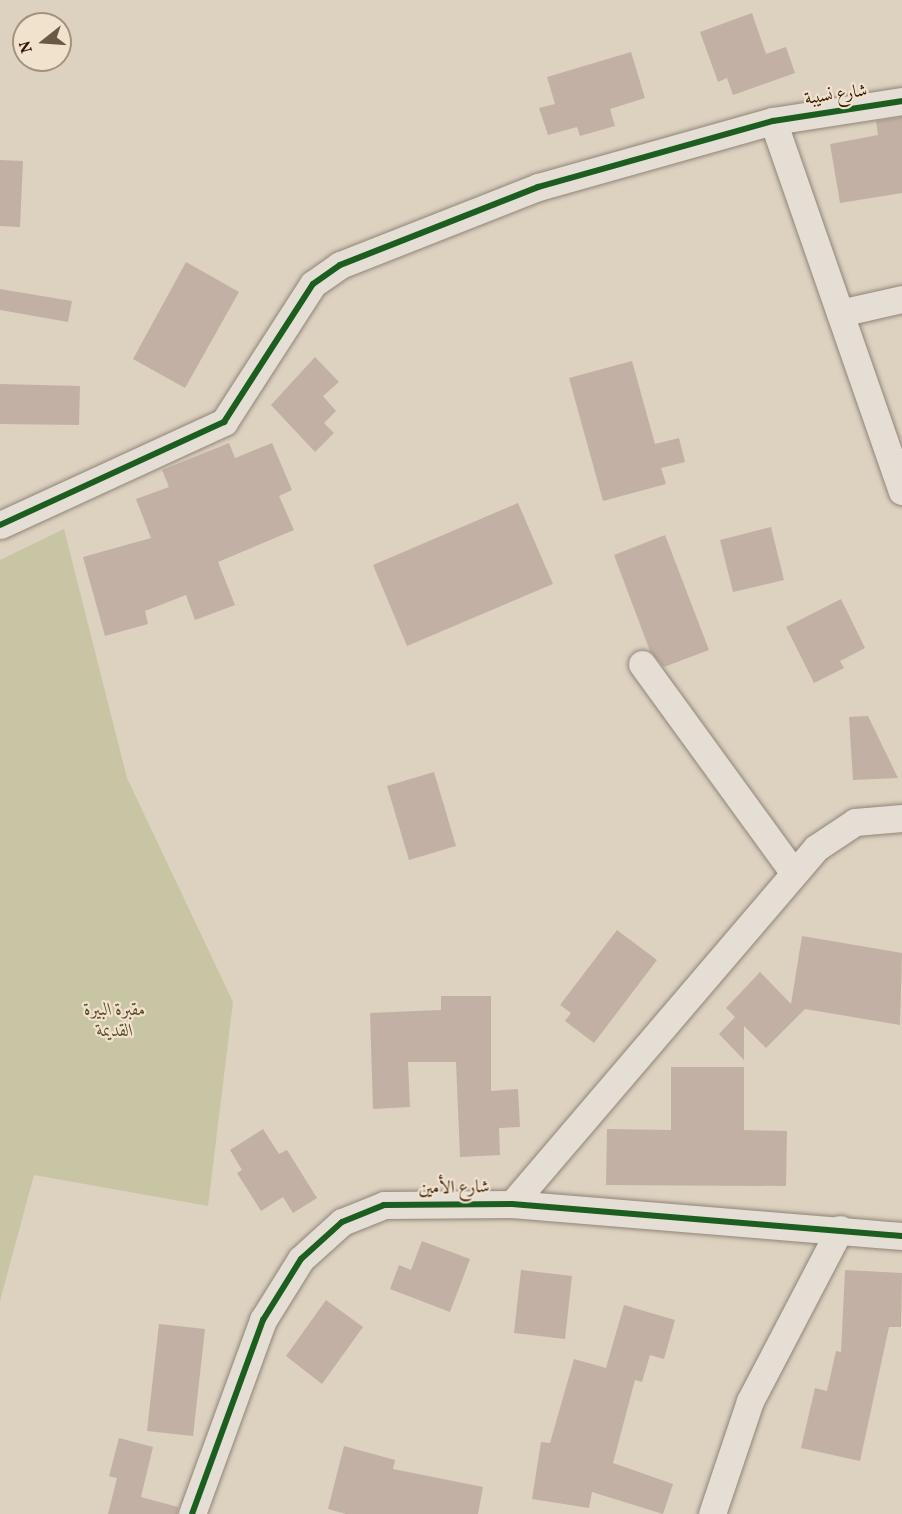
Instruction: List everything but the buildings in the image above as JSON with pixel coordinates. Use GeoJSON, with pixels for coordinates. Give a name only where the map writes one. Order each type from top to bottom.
{"type":"FeatureCollection","features":[{"type":"Feature","properties":{"kind":"street","name":"شارع نسيبة"},"geometry":{"type":"LineString","coordinates":[[0,525],[224,422],[313,284],[340,265],[538,187],[774,121],[902,102]]}},
{"type":"Feature","properties":{"kind":"street"},"geometry":{"type":"LineString","coordinates":[[774,121],[902,491]]}},
{"type":"Feature","properties":{"kind":"street"},"geometry":{"type":"LineString","coordinates":[[840,313],[902,299]]}},
{"type":"Feature","properties":{"kind":"street"},"geometry":{"type":"LineString","coordinates":[[642,664],[794,873]]}},
{"type":"Feature","properties":{"kind":"street"},"geometry":{"type":"LineString","coordinates":[[512,1204],[794,873],[834,833],[855,822],[902,818]]}},
{"type":"Feature","properties":{"kind":"street","name":"شارع الأمين"},"geometry":{"type":"LineString","coordinates":[[192,1514],[263,1320],[301,1259],[342,1222],[384,1205],[512,1204],[840,1229],[902,1236]]}},
{"type":"Feature","properties":{"kind":"street"},"geometry":{"type":"LineString","coordinates":[[712,1514],[750,1401],[840,1229]]}},
{"type":"Feature","properties":{"kind":"green space","name":"مقبرة البيرة القديمة"},"geometry":{"type":"Polygon","coordinates":[[[64,529],[127,778],[233,1002],[208,1206],[34,1175],[0,1301],[0,560],[64,529]]]}},
{"type":"Feature","properties":{"kind":"cycle path"},"geometry":{"type":"LineString","coordinates":[[0,525],[224,422],[313,284],[340,265],[538,187],[773,121],[902,101]]}},
{"type":"Feature","properties":{"kind":"cycle path"},"geometry":{"type":"LineString","coordinates":[[192,1514],[263,1320],[301,1259],[342,1222],[384,1205],[512,1204],[902,1236]]}}]}
